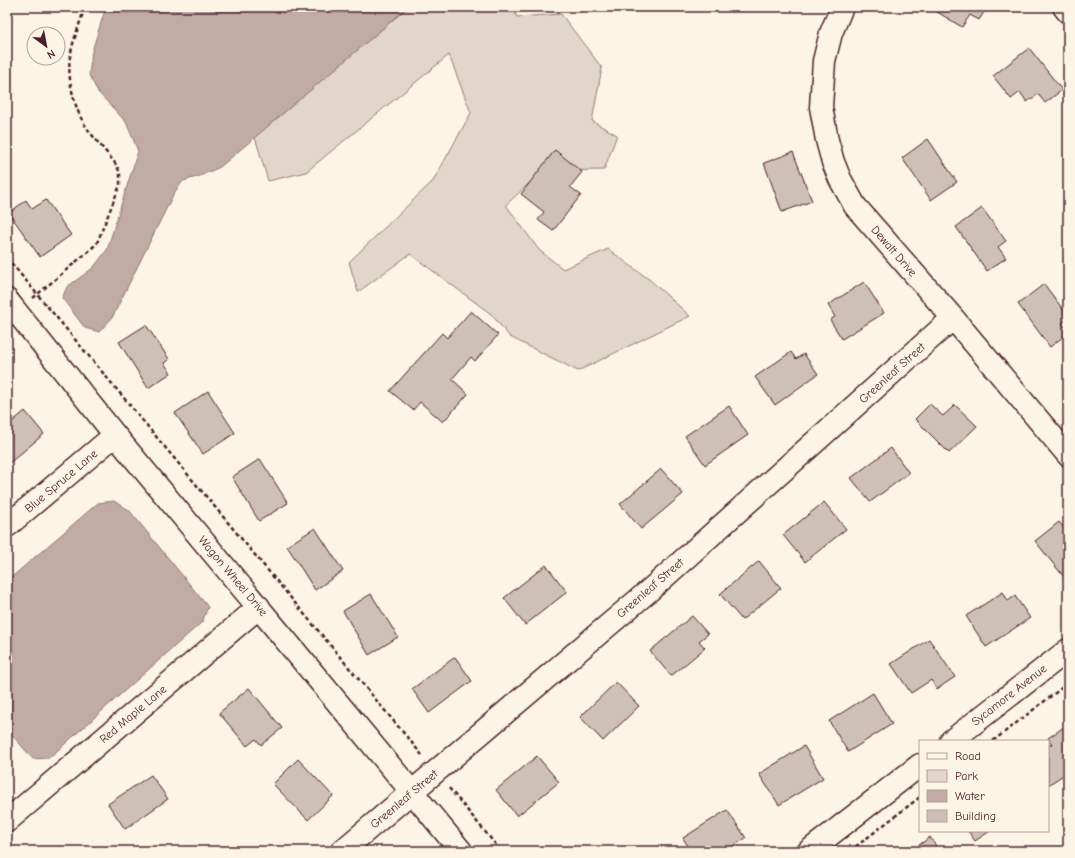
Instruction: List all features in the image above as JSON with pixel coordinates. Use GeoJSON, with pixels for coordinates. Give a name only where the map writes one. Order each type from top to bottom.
{"type":"FeatureCollection","features":[{"type":"Feature","properties":{"kind":"street","name":"Dewalt Drive"},"geometry":{"type":"LineString","coordinates":[[842,7],[831,33],[824,61],[821,107],[827,140],[840,180],[855,206],[953,318],[1068,455]]}},
{"type":"Feature","properties":{"kind":"street"},"geometry":{"type":"LineString","coordinates":[[1064,7],[1068,12]]}},
{"type":"Feature","properties":{"kind":"street","name":"Wagon Wheel Drive"},"geometry":{"type":"LineString","coordinates":[[7,300],[115,435],[462,851]]}},
{"type":"Feature","properties":{"kind":"street","name":"Greenleaf Street"},"geometry":{"type":"LineString","coordinates":[[342,851],[651,589],[953,318]]}},
{"type":"Feature","properties":{"kind":"street","name":"Blue Spruce Lane"},"geometry":{"type":"LineString","coordinates":[[7,526],[115,435]]}},
{"type":"Feature","properties":{"kind":"street","name":"Red Maple Lane"},"geometry":{"type":"LineString","coordinates":[[7,821],[259,607]]}},
{"type":"Feature","properties":{"kind":"street","name":"Sycamore Avenue"},"geometry":{"type":"LineString","coordinates":[[951,740],[1068,650]]}},
{"type":"Feature","properties":{"kind":"street"},"geometry":{"type":"LineString","coordinates":[[809,851],[919,766]]}},
{"type":"Feature","properties":{"kind":"path"},"geometry":{"type":"LineString","coordinates":[[30,300],[94,247],[120,185],[120,173],[117,166],[85,126],[78,112],[73,94],[70,57],[86,7]]}},
{"type":"Feature","properties":{"kind":"path"},"geometry":{"type":"LineString","coordinates":[[7,258],[419,751]]}},
{"type":"Feature","properties":{"kind":"path"},"geometry":{"type":"LineString","coordinates":[[994,740],[1068,683]]}},
{"type":"Feature","properties":{"kind":"path"},"geometry":{"type":"LineString","coordinates":[[453,792],[501,851]]}},
{"type":"Feature","properties":{"kind":"path"},"geometry":{"type":"LineString","coordinates":[[850,851],[919,798]]}},
{"type":"Feature","properties":{"kind":"green space"},"geometry":{"type":"Polygon","coordinates":[[[408,7],[513,7],[517,17],[561,14],[602,68],[592,121],[617,135],[604,170],[542,171],[506,205],[539,250],[563,269],[608,249],[650,280],[690,316],[578,371],[510,337],[491,314],[410,254],[358,292],[349,262],[433,181],[471,113],[449,55],[306,172],[268,181],[255,137],[408,7]]]}},
{"type":"Feature","properties":{"kind":"water"},"geometry":{"type":"Polygon","coordinates":[[[106,7],[408,7],[220,167],[200,176],[183,181],[174,193],[112,318],[99,332],[85,328],[62,298],[67,287],[93,268],[107,250],[138,151],[126,122],[98,92],[89,75],[92,51],[106,7]]]}},
{"type":"Feature","properties":{"kind":"water"},"geometry":{"type":"Polygon","coordinates":[[[114,501],[129,510],[208,607],[202,622],[49,758],[33,759],[7,729],[7,581],[98,503],[114,501]]]}},
{"type":"Feature","properties":{"kind":"building"},"geometry":{"type":"Polygon","coordinates":[[[929,7],[987,7],[979,20],[970,15],[962,27],[929,7]]]}},
{"type":"Feature","properties":{"kind":"building"},"geometry":{"type":"Polygon","coordinates":[[[1029,48],[1062,90],[1045,103],[1038,94],[1027,102],[1020,92],[1011,99],[993,76],[1029,48]]]}},
{"type":"Feature","properties":{"kind":"building"},"geometry":{"type":"Polygon","coordinates":[[[928,139],[957,182],[931,200],[902,158],[928,139]]]}},
{"type":"Feature","properties":{"kind":"building"},"geometry":{"type":"Polygon","coordinates":[[[555,150],[582,172],[570,187],[581,195],[553,231],[538,220],[544,212],[521,194],[555,150]]]}},
{"type":"Feature","properties":{"kind":"building"},"geometry":{"type":"Polygon","coordinates":[[[793,152],[812,201],[782,212],[764,163],[793,152]]]}},
{"type":"Feature","properties":{"kind":"building"},"geometry":{"type":"Polygon","coordinates":[[[26,200],[32,209],[46,200],[71,235],[40,257],[9,213],[26,200]]]}},
{"type":"Feature","properties":{"kind":"building"},"geometry":{"type":"Polygon","coordinates":[[[982,208],[1006,241],[998,247],[1006,258],[987,271],[956,227],[982,208]]]}},
{"type":"Feature","properties":{"kind":"building"},"geometry":{"type":"Polygon","coordinates":[[[864,282],[884,313],[842,339],[830,320],[835,317],[828,305],[864,282]]]}},
{"type":"Feature","properties":{"kind":"building"},"geometry":{"type":"Polygon","coordinates":[[[1044,284],[1068,316],[1068,319],[1062,323],[1068,333],[1050,347],[1018,304],[1044,284]]]}},
{"type":"Feature","properties":{"kind":"building"},"geometry":{"type":"Polygon","coordinates":[[[471,311],[498,335],[475,361],[471,357],[452,379],[468,394],[443,422],[420,402],[413,410],[390,391],[442,333],[447,338],[471,311]]]}},
{"type":"Feature","properties":{"kind":"building"},"geometry":{"type":"Polygon","coordinates":[[[146,325],[169,359],[164,363],[171,373],[148,388],[119,342],[146,325]]]}},
{"type":"Feature","properties":{"kind":"building"},"geometry":{"type":"Polygon","coordinates":[[[791,352],[796,359],[804,354],[818,374],[775,405],[755,377],[791,352]]]}},
{"type":"Feature","properties":{"kind":"building"},"geometry":{"type":"Polygon","coordinates":[[[208,391],[235,433],[203,454],[175,413],[208,391]]]}},
{"type":"Feature","properties":{"kind":"building"},"geometry":{"type":"Polygon","coordinates":[[[930,404],[943,416],[955,405],[977,426],[949,453],[915,419],[930,404]]]}},
{"type":"Feature","properties":{"kind":"building"},"geometry":{"type":"Polygon","coordinates":[[[729,406],[748,435],[705,465],[685,436],[729,406]]]}},
{"type":"Feature","properties":{"kind":"building"},"geometry":{"type":"Polygon","coordinates":[[[25,411],[44,434],[7,465],[7,426],[25,411]]]}},
{"type":"Feature","properties":{"kind":"building"},"geometry":{"type":"Polygon","coordinates":[[[891,448],[909,473],[870,502],[851,478],[891,448]]]}},
{"type":"Feature","properties":{"kind":"building"},"geometry":{"type":"Polygon","coordinates":[[[260,459],[288,503],[259,521],[232,477],[260,459]]]}},
{"type":"Feature","properties":{"kind":"building"},"geometry":{"type":"Polygon","coordinates":[[[661,469],[683,494],[641,529],[620,504],[661,469]]]}},
{"type":"Feature","properties":{"kind":"building"},"geometry":{"type":"Polygon","coordinates":[[[824,502],[846,529],[805,562],[783,535],[824,502]]]}},
{"type":"Feature","properties":{"kind":"building"},"geometry":{"type":"Polygon","coordinates":[[[1059,522],[1068,533],[1068,582],[1035,541],[1059,522]]]}},
{"type":"Feature","properties":{"kind":"building"},"geometry":{"type":"Polygon","coordinates":[[[315,528],[343,571],[315,590],[287,546],[315,528]]]}},
{"type":"Feature","properties":{"kind":"building"},"geometry":{"type":"Polygon","coordinates":[[[759,561],[781,588],[742,620],[720,594],[759,561]]]}},
{"type":"Feature","properties":{"kind":"building"},"geometry":{"type":"Polygon","coordinates":[[[546,565],[567,592],[525,625],[504,598],[546,565]]]}},
{"type":"Feature","properties":{"kind":"building"},"geometry":{"type":"Polygon","coordinates":[[[1003,592],[1008,601],[1015,596],[1030,618],[986,647],[966,616],[1003,592]]]}},
{"type":"Feature","properties":{"kind":"building"},"geometry":{"type":"Polygon","coordinates":[[[371,594],[398,637],[369,655],[343,611],[371,594]]]}},
{"type":"Feature","properties":{"kind":"building"},"geometry":{"type":"Polygon","coordinates":[[[692,616],[708,634],[699,641],[705,648],[671,676],[650,651],[692,616]]]}},
{"type":"Feature","properties":{"kind":"building"},"geometry":{"type":"Polygon","coordinates":[[[929,639],[955,677],[937,689],[931,680],[911,693],[891,664],[929,639]]]}},
{"type":"Feature","properties":{"kind":"building"},"geometry":{"type":"Polygon","coordinates":[[[455,657],[472,681],[429,713],[412,689],[455,657]]]}},
{"type":"Feature","properties":{"kind":"building"},"geometry":{"type":"Polygon","coordinates":[[[616,682],[639,706],[603,741],[580,717],[616,682]]]}},
{"type":"Feature","properties":{"kind":"building"},"geometry":{"type":"Polygon","coordinates":[[[249,688],[282,728],[261,745],[256,739],[247,746],[219,713],[249,688]]]}},
{"type":"Feature","properties":{"kind":"building"},"geometry":{"type":"Polygon","coordinates":[[[873,693],[892,724],[848,752],[829,721],[873,693]]]}},
{"type":"Feature","properties":{"kind":"building"},"geometry":{"type":"Polygon","coordinates":[[[1064,727],[1068,733],[1068,772],[1049,784],[1049,746],[1052,744],[1048,738],[1064,727]]]}},
{"type":"Feature","properties":{"kind":"building"},"geometry":{"type":"Polygon","coordinates":[[[804,746],[823,778],[779,805],[759,774],[804,746]]]}},
{"type":"Feature","properties":{"kind":"building"},"geometry":{"type":"Polygon","coordinates":[[[537,756],[559,782],[517,816],[496,790],[537,756]]]}},
{"type":"Feature","properties":{"kind":"building"},"geometry":{"type":"Polygon","coordinates":[[[298,759],[333,796],[308,820],[273,784],[298,759]]]}},
{"type":"Feature","properties":{"kind":"building"},"geometry":{"type":"Polygon","coordinates":[[[151,775],[168,799],[125,829],[108,804],[151,775]]]}},
{"type":"Feature","properties":{"kind":"building"},"geometry":{"type":"Polygon","coordinates":[[[727,810],[746,838],[725,851],[691,851],[683,838],[727,810]]]}},
{"type":"Feature","properties":{"kind":"building"},"geometry":{"type":"Polygon","coordinates":[[[969,832],[988,832],[975,841],[969,832]]]}},
{"type":"Feature","properties":{"kind":"building"},"geometry":{"type":"Polygon","coordinates":[[[930,837],[939,851],[911,851],[930,837]]]}}]}
